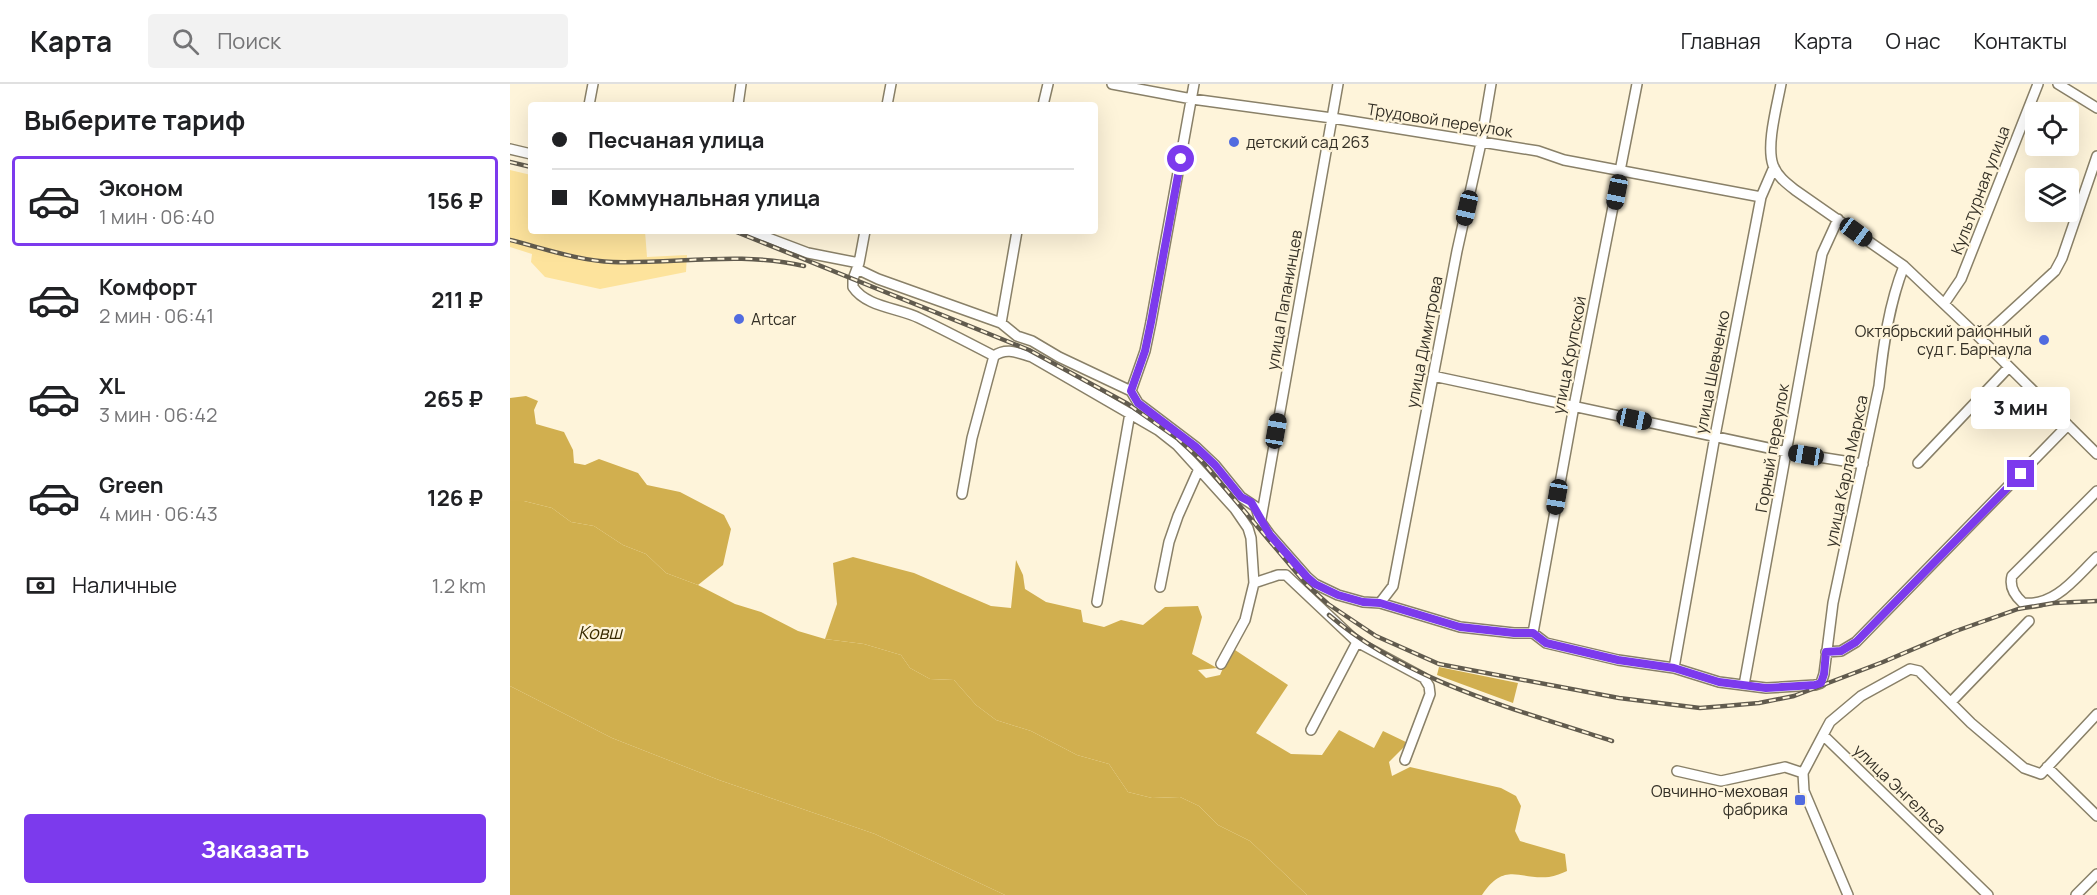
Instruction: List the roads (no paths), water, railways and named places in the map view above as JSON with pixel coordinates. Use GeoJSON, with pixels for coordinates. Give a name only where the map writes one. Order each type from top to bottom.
{"type":"FeatureCollection","features":[{"type":"Feature","properties":{"kind":"street"},"geometry":{"type":"LineString","coordinates":[[590,102],[593,84]]}},
{"type":"Feature","properties":{"kind":"street"},"geometry":{"type":"LineString","coordinates":[[738,102],[741,84]]}},
{"type":"Feature","properties":{"kind":"street"},"geometry":{"type":"LineString","coordinates":[[888,102],[891,84]]}},
{"type":"Feature","properties":{"kind":"street"},"geometry":{"type":"LineString","coordinates":[[1044,102],[1048,84]]}},
{"type":"Feature","properties":{"kind":"street","name":"Трудовой переулок"},"geometry":{"type":"LineString","coordinates":[[1112,84],[1192,99],[1332,118],[1538,151],[1564,160],[1761,197]]}},
{"type":"Feature","properties":{"kind":"street"},"geometry":{"type":"LineString","coordinates":[[1131,391],[1145,351],[1151,322],[1194,84]]}},
{"type":"Feature","properties":{"kind":"street","name":"улица Папанинцев"},"geometry":{"type":"LineString","coordinates":[[1260,521],[1338,84]]}},
{"type":"Feature","properties":{"kind":"street","name":"улица Димитрова"},"geometry":{"type":"LineString","coordinates":[[1380,603],[1393,586],[1491,84]]}},
{"type":"Feature","properties":{"kind":"street","name":"улица Крупской"},"geometry":{"type":"LineString","coordinates":[[1533,633],[1574,406],[1637,84]]}},
{"type":"Feature","properties":{"kind":"street","name":"улица Шевченко"},"geometry":{"type":"LineString","coordinates":[[1674,668],[1715,436],[1761,197],[1774,167],[1770,154],[1781,84]]}},
{"type":"Feature","properties":{"kind":"street","name":"Культурная улица"},"geometry":{"type":"LineString","coordinates":[[1944,304],[1961,279],[2038,84]]}},
{"type":"Feature","properties":{"kind":"street"},"geometry":{"type":"LineString","coordinates":[[2058,84],[2097,108]]}},
{"type":"Feature","properties":{"kind":"street"},"geometry":{"type":"LineString","coordinates":[[510,149],[528,153]]}},
{"type":"Feature","properties":{"kind":"street"},"geometry":{"type":"LineString","coordinates":[[1981,339],[2055,271],[2062,258],[2097,156]]}},
{"type":"Feature","properties":{"kind":"street"},"geometry":{"type":"LineString","coordinates":[[1774,167],[1781,178],[1795,190],[1904,267],[1981,339],[2097,454]]}},
{"type":"Feature","properties":{"kind":"street","name":"Горный переулок"},"geometry":{"type":"LineString","coordinates":[[1744,685],[1821,254],[1838,219]]}},
{"type":"Feature","properties":{"kind":"street"},"geometry":{"type":"LineString","coordinates":[[758,234],[808,253],[858,266],[878,279],[1001,323],[1017,336],[1032,341],[1059,357],[1131,391],[1138,403],[1168,423],[1215,465],[1241,497],[1256,507],[1260,521],[1276,542],[1315,584],[1348,599],[1380,603],[1460,627],[1533,633],[1546,643],[1594,655],[1674,668],[1719,682],[1744,685]]}},
{"type":"Feature","properties":{"kind":"street"},"geometry":{"type":"LineString","coordinates":[[864,234],[853,279],[853,287],[858,294],[917,316],[994,356]]}},
{"type":"Feature","properties":{"kind":"street"},"geometry":{"type":"LineString","coordinates":[[1001,323],[1016,234]]}},
{"type":"Feature","properties":{"kind":"street","name":"улица Карла Маркса"},"geometry":{"type":"LineString","coordinates":[[1744,685],[1786,688],[1821,683],[1833,603],[1863,464],[1896,285],[1904,267]]}},
{"type":"Feature","properties":{"kind":"street"},"geometry":{"type":"LineString","coordinates":[[962,494],[972,438],[994,356],[1001,352],[1010,350],[1032,357],[1158,430],[1177,445],[1198,471],[1235,509],[1248,528],[1251,538],[1254,583],[1245,620],[1221,664]]}},
{"type":"Feature","properties":{"kind":"street"},"geometry":{"type":"LineString","coordinates":[[1918,463],[2009,367]]}},
{"type":"Feature","properties":{"kind":"street"},"geometry":{"type":"LineString","coordinates":[[1433,376],[1787,452],[1863,464]]}},
{"type":"Feature","properties":{"kind":"street"},"geometry":{"type":"LineString","coordinates":[[1097,602],[1130,413]]}},
{"type":"Feature","properties":{"kind":"street"},"geometry":{"type":"LineString","coordinates":[[1826,652],[1841,651],[1856,642],[2068,425]]}},
{"type":"Feature","properties":{"kind":"street"},"geometry":{"type":"LineString","coordinates":[[1160,587],[1169,542],[1198,471]]}},
{"type":"Feature","properties":{"kind":"street"},"geometry":{"type":"LineString","coordinates":[[2097,491],[2012,576],[2010,583],[2012,590],[2023,603],[2039,603],[2057,596],[2097,557]]}},
{"type":"Feature","properties":{"kind":"street"},"geometry":{"type":"LineString","coordinates":[[1254,583],[1278,575],[1286,575],[1357,642],[1424,678],[1429,686],[1430,694],[1404,760]]}},
{"type":"Feature","properties":{"kind":"street"},"geometry":{"type":"LineString","coordinates":[[1952,702],[2029,621]]}},
{"type":"Feature","properties":{"kind":"street"},"geometry":{"type":"LineString","coordinates":[[1311,730],[1357,642]]}},
{"type":"Feature","properties":{"kind":"street"},"geometry":{"type":"LineString","coordinates":[[1848,895],[1804,791],[1803,773],[1830,722],[1861,696],[1910,669],[1919,671],[1971,723],[2024,768],[2044,770],[2097,816]]}},
{"type":"Feature","properties":{"kind":"street"},"geometry":{"type":"LineString","coordinates":[[2044,770],[2097,714]]}},
{"type":"Feature","properties":{"kind":"street","name":"улица Энгельса"},"geometry":{"type":"LineString","coordinates":[[1823,735],[1988,895]]}},
{"type":"Feature","properties":{"kind":"street"},"geometry":{"type":"LineString","coordinates":[[1677,771],[1721,781],[1785,767],[1803,773]]}},
{"type":"Feature","properties":{"kind":"street"},"geometry":{"type":"LineString","coordinates":[[2076,895],[2097,874]]}},
{"type":"Feature","properties":{"kind":"water","name":"Ковш"},"geometry":{"type":"Polygon","coordinates":[[[510,501],[524,501],[552,508],[571,522],[594,526],[623,545],[646,554],[666,573],[698,585],[735,604],[761,612],[798,631],[825,639],[864,644],[901,655],[910,668],[930,679],[954,680],[976,705],[996,720],[1031,731],[1077,755],[1109,764],[1128,792],[1152,798],[1180,797],[1199,806],[1218,825],[1250,841],[1307,895],[1005,895],[875,834],[719,780],[612,738],[510,686],[510,501]]]}},
{"type":"Feature","properties":{"kind":"railway"},"geometry":{"type":"LineString","coordinates":[[510,162],[528,166]]}},
{"type":"Feature","properties":{"kind":"railway"},"geometry":{"type":"LineString","coordinates":[[741,234],[1029,350],[1128,404],[1178,439],[1202,461],[1307,585],[1328,604],[1376,636],[1439,664],[1619,698],[1700,708],[1759,703],[1794,696],[1956,631],[2018,609],[2054,603],[2097,601]]}},
{"type":"Feature","properties":{"kind":"railway"},"geometry":{"type":"LineString","coordinates":[[510,240],[561,254],[600,261],[756,259],[804,266]]}},
{"type":"Feature","properties":{"kind":"railway"},"geometry":{"type":"LineString","coordinates":[[1329,615],[1360,638],[1428,676],[1501,705],[1612,741]]}},
{"type":"Feature","properties":{"kind":"place","name":"детский сад 263"},"geometry":{"type":"Point","coordinates":[1234,142]}},
{"type":"Feature","properties":{"kind":"place","name":"Artcar"},"geometry":{"type":"Point","coordinates":[739,319]}},
{"type":"Feature","properties":{"kind":"place","name":"Октябрьский районный суд г. Барнаула"},"geometry":{"type":"Point","coordinates":[2044,340]}},
{"type":"Feature","properties":{"kind":"place","name":"Овчинно-меховая фабрика"},"geometry":{"type":"Point","coordinates":[1800,800]}}]}
